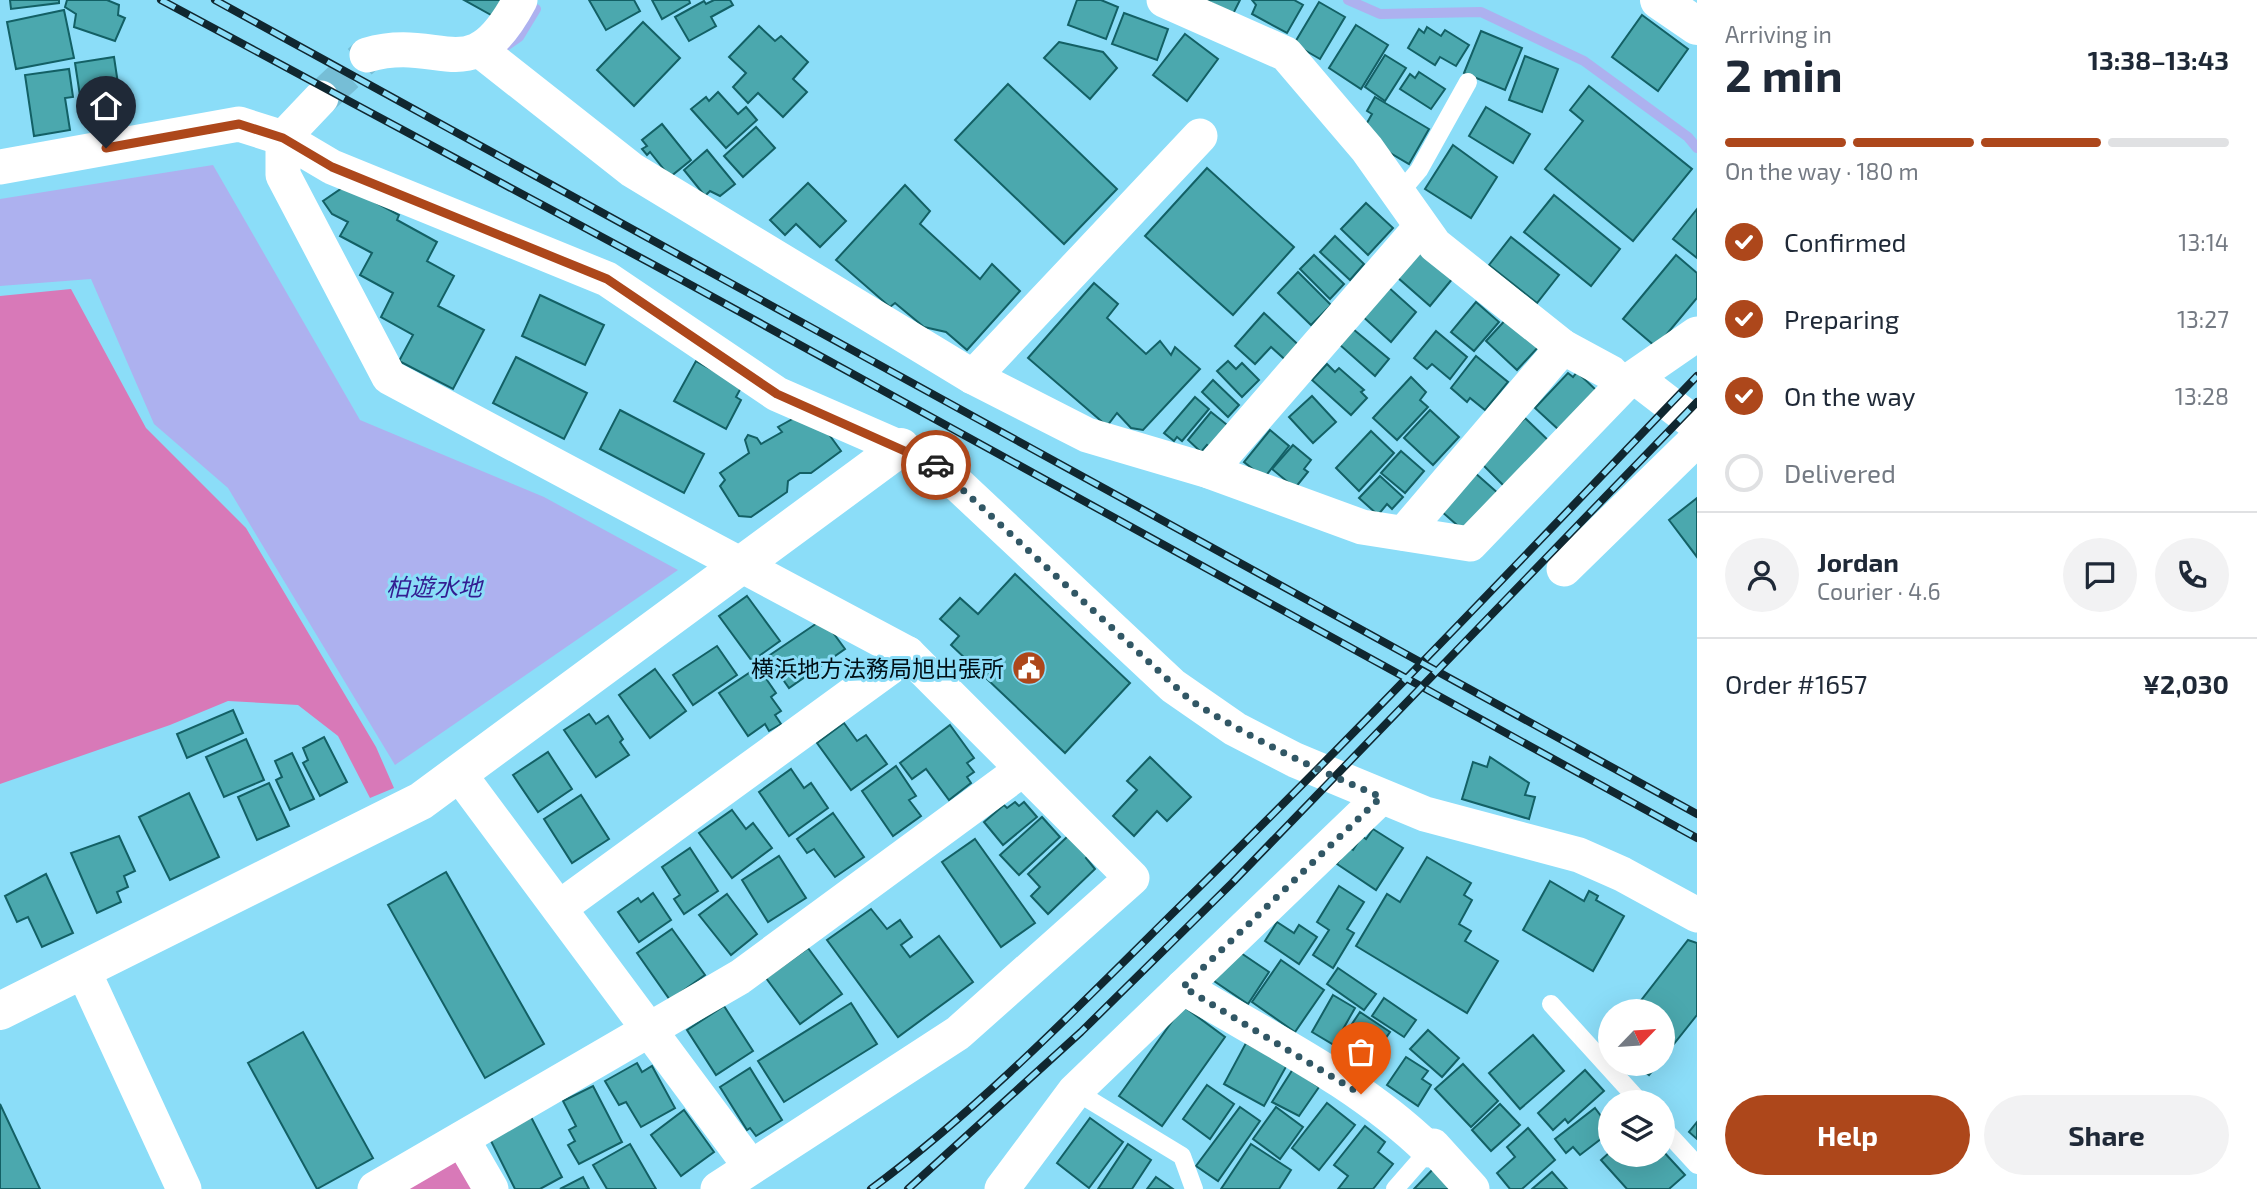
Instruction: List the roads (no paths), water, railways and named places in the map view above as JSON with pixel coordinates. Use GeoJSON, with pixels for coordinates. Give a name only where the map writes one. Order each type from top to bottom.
{"type":"FeatureCollection","features":[{"type":"Feature","properties":{"kind":"street"},"geometry":{"type":"LineString","coordinates":[[367,55],[389,48],[456,55],[481,51],[504,30],[520,0]]}},
{"type":"Feature","properties":{"kind":"street"},"geometry":{"type":"LineString","coordinates":[[1164,0],[1286,54],[1367,149],[1421,227],[1436,244],[1563,347],[1629,381],[1697,425]]}},
{"type":"Feature","properties":{"kind":"street"},"geometry":{"type":"LineString","coordinates":[[1659,0],[1697,26]]}},
{"type":"Feature","properties":{"kind":"street"},"geometry":{"type":"LineString","coordinates":[[481,51],[632,170],[973,377],[1087,436],[1209,471],[1362,527],[1470,544],[1629,381],[1697,334]]}},
{"type":"Feature","properties":{"kind":"street"},"geometry":{"type":"LineString","coordinates":[[321,98],[283,138],[283,175],[389,377],[908,654],[1132,878],[958,1033],[718,1189]]}},
{"type":"Feature","properties":{"kind":"street"},"geometry":{"type":"LineString","coordinates":[[0,167],[239,124],[283,138],[332,167],[607,279],[777,394],[935,464],[1190,700],[1235,729],[1295,760],[1426,814],[1579,855],[1622,874],[1697,915]]}},
{"type":"Feature","properties":{"kind":"street"},"geometry":{"type":"LineString","coordinates":[[973,377],[1200,136]]}},
{"type":"Feature","properties":{"kind":"street"},"geometry":{"type":"LineString","coordinates":[[1209,471],[1421,227]]}},
{"type":"Feature","properties":{"kind":"street"},"geometry":{"type":"LineString","coordinates":[[1404,533],[1563,347]]}},
{"type":"Feature","properties":{"kind":"street"},"geometry":{"type":"LineString","coordinates":[[1564,569],[1697,439]]}},
{"type":"Feature","properties":{"kind":"street"},"geometry":{"type":"LineString","coordinates":[[0,1011],[421,802],[901,447]]}},
{"type":"Feature","properties":{"kind":"street"},"geometry":{"type":"LineString","coordinates":[[559,908],[908,654]]}},
{"type":"Feature","properties":{"kind":"street"},"geometry":{"type":"LineString","coordinates":[[375,1189],[648,1028],[740,977],[1023,769]]}},
{"type":"Feature","properties":{"kind":"street"},"geometry":{"type":"LineString","coordinates":[[459,774],[751,1167]]}},
{"type":"Feature","properties":{"kind":"street"},"geometry":{"type":"LineString","coordinates":[[1002,1189],[1075,1091],[1183,987],[1368,791]]}},
{"type":"Feature","properties":{"kind":"street"},"geometry":{"type":"LineString","coordinates":[[83,970],[184,1189]]}},
{"type":"Feature","properties":{"kind":"street"},"geometry":{"type":"LineString","coordinates":[[1183,987],[1325,1071],[1396,1118],[1429,1150],[1433,1146],[1472,1189]]}},
{"type":"Feature","properties":{"kind":"street"},"geometry":{"type":"LineString","coordinates":[[462,1139],[491,1189]]}},
{"type":"Feature","properties":{"kind":"lane"},"geometry":{"type":"LineString","coordinates":[[1398,195],[1419,170],[1468,82]]}},
{"type":"Feature","properties":{"kind":"lane"},"geometry":{"type":"LineString","coordinates":[[1551,1004],[1629,1090]]}},
{"type":"Feature","properties":{"kind":"lane"},"geometry":{"type":"LineString","coordinates":[[1075,1091],[1182,1156],[1195,1189]]}},
{"type":"Feature","properties":{"kind":"lane"},"geometry":{"type":"LineString","coordinates":[[1675,1141],[1697,1165]]}},
{"type":"Feature","properties":{"kind":"lane"},"geometry":{"type":"LineString","coordinates":[[1395,1189],[1429,1150]]}},
{"type":"Feature","properties":{"kind":"water","name":"柏遊水地"},"geometry":{"type":"Polygon","coordinates":[[[213,165],[360,420],[544,497],[678,570],[395,765],[228,488],[154,424],[91,279],[0,286],[0,199],[213,165]]]}},
{"type":"Feature","properties":{"kind":"waterway"},"geometry":{"type":"LineString","coordinates":[[1348,0],[1380,14],[1481,12],[1584,61],[1688,137],[1697,148]]}},
{"type":"Feature","properties":{"kind":"waterway"},"geometry":{"type":"LineString","coordinates":[[506,46],[519,37],[536,9]]}},
{"type":"Feature","properties":{"kind":"tunnel"},"geometry":{"type":"LineString","coordinates":[[321,98],[367,55]]}},
{"type":"Feature","properties":{"kind":"railway"},"geometry":{"type":"LineString","coordinates":[[161,0],[680,279],[1697,838]]}},
{"type":"Feature","properties":{"kind":"railway"},"geometry":{"type":"LineString","coordinates":[[215,0],[1697,814]]}},
{"type":"Feature","properties":{"kind":"railway"},"geometry":{"type":"LineString","coordinates":[[871,1189],[951,1125],[1100,986],[1371,715],[1697,376]]}},
{"type":"Feature","properties":{"kind":"railway"},"geometry":{"type":"LineString","coordinates":[[908,1189],[1081,1032],[1232,883],[1697,402]]}},
{"type":"Feature","properties":{"kind":"place","name":"横浜地方法務局旭出張所"},"geometry":{"type":"Point","coordinates":[1029,668]}}]}
